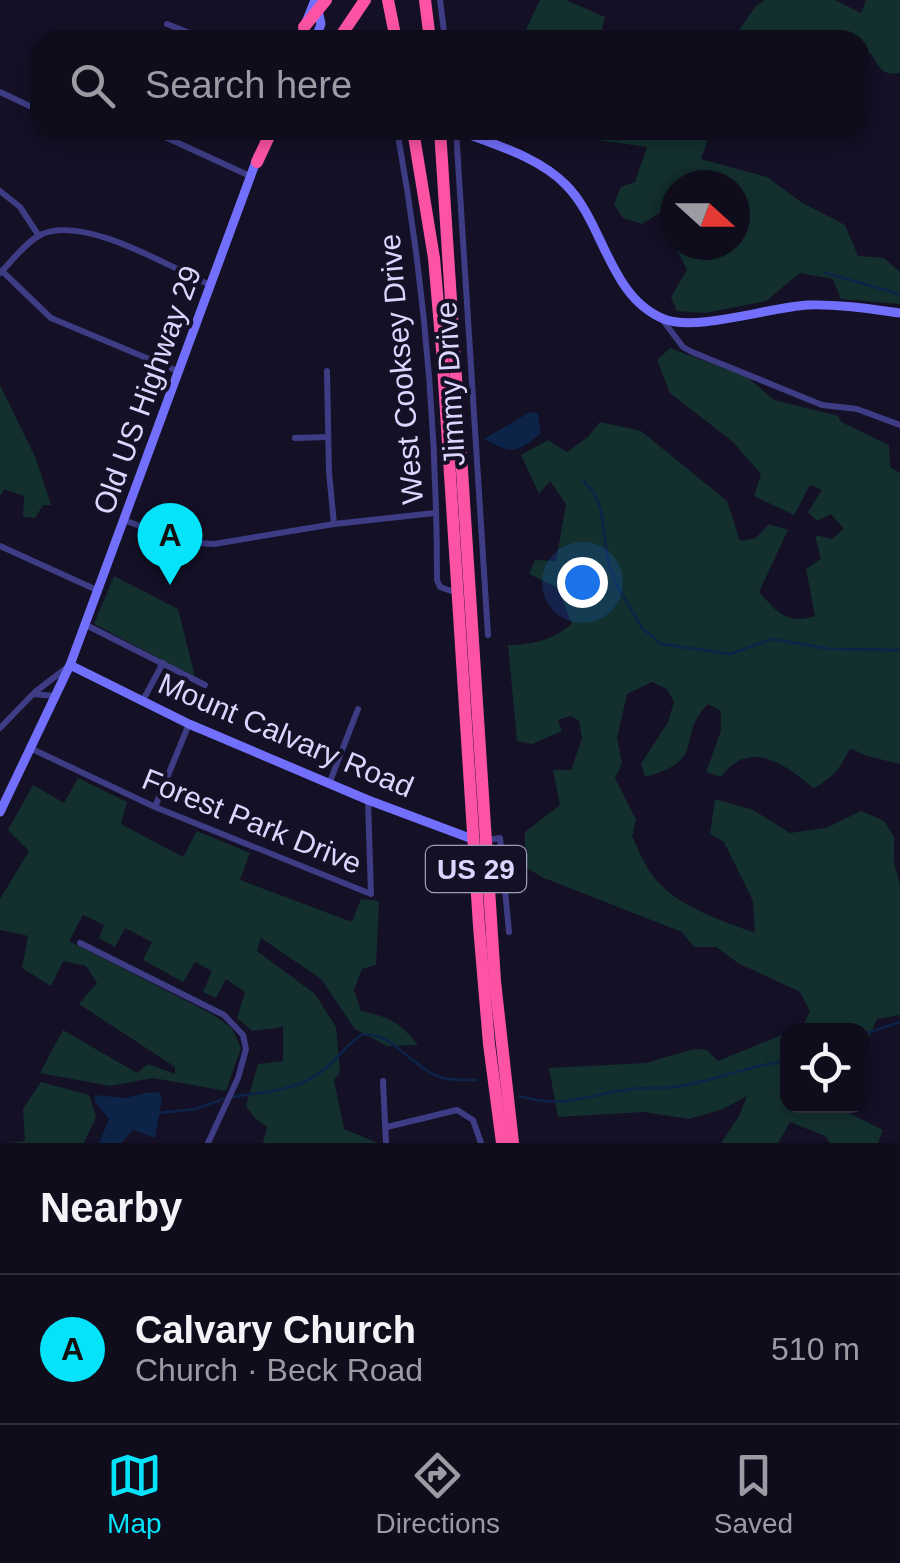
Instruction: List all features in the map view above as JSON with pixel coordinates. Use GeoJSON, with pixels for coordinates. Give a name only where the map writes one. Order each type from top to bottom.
{"type":"FeatureCollection","features":[{"type":"Feature","properties":{"kind":"highway"},"geometry":{"type":"LineString","coordinates":[[345,30],[366,0]]}},
{"type":"Feature","properties":{"kind":"highway"},"geometry":{"type":"LineString","coordinates":[[388,0],[394,30]]}},
{"type":"Feature","properties":{"kind":"highway"},"geometry":{"type":"LineString","coordinates":[[425,0],[429,30]]}},
{"type":"Feature","properties":{"kind":"highway"},"geometry":{"type":"LineString","coordinates":[[304,30],[319,3]]}},
{"type":"Feature","properties":{"kind":"highway"},"geometry":{"type":"LineString","coordinates":[[254,169],[265,140]]}},
{"type":"Feature","properties":{"kind":"highway","name":"US 29"},"geometry":{"type":"LineString","coordinates":[[415,140],[434,258],[471,595]]}},
{"type":"Feature","properties":{"kind":"highway","name":"US 29"},"geometry":{"type":"LineString","coordinates":[[441,140],[471,595],[489,1044],[502,1143]]}},
{"type":"Feature","properties":{"kind":"highway","name":"US 29"},"geometry":{"type":"LineString","coordinates":[[480,840],[514,1143]]}},
{"type":"Feature","properties":{"kind":"street"},"geometry":{"type":"LineString","coordinates":[[440,0],[444,30]]}},
{"type":"Feature","properties":{"kind":"street"},"geometry":{"type":"LineString","coordinates":[[319,3],[319,30]]}},
{"type":"Feature","properties":{"kind":"street"},"geometry":{"type":"LineString","coordinates":[[167,24],[182,30]]}},
{"type":"Feature","properties":{"kind":"street"},"geometry":{"type":"LineString","coordinates":[[0,92],[30,106]]}},
{"type":"Feature","properties":{"kind":"street"},"geometry":{"type":"LineString","coordinates":[[177,140],[254,169]]}},
{"type":"Feature","properties":{"kind":"street","name":"West Cooksey Drive"},"geometry":{"type":"LineString","coordinates":[[399,140],[418,264],[436,513],[437,580],[440,587],[471,595]]}},
{"type":"Feature","properties":{"kind":"street","name":"Jimmy Drive"},"geometry":{"type":"LineString","coordinates":[[456,140],[471,595],[488,635]]}},
{"type":"Feature","properties":{"kind":"street"},"geometry":{"type":"LineString","coordinates":[[481,140],[517,154],[562,181],[591,216],[628,289],[661,318],[683,347],[822,404],[858,408],[900,425]]}},
{"type":"Feature","properties":{"kind":"street","name":"Old US Highway 29"},"geometry":{"type":"LineString","coordinates":[[0,812],[86,625],[254,169]]}},
{"type":"Feature","properties":{"kind":"street"},"geometry":{"type":"LineString","coordinates":[[0,191],[20,207],[38,236]]}},
{"type":"Feature","properties":{"kind":"street"},"geometry":{"type":"LineString","coordinates":[[180,372],[66,326],[41,310],[1,272],[38,236],[70,228],[94,232],[212,285]]}},
{"type":"Feature","properties":{"kind":"street"},"geometry":{"type":"LineString","coordinates":[[661,318],[697,322],[808,306],[900,314]]}},
{"type":"Feature","properties":{"kind":"street"},"geometry":{"type":"LineString","coordinates":[[327,371],[334,524]]}},
{"type":"Feature","properties":{"kind":"street"},"geometry":{"type":"LineString","coordinates":[[295,438],[328,437]]}},
{"type":"Feature","properties":{"kind":"street"},"geometry":{"type":"LineString","coordinates":[[126,521],[200,544],[436,513]]}},
{"type":"Feature","properties":{"kind":"street"},"geometry":{"type":"LineString","coordinates":[[0,546],[98,591]]}},
{"type":"Feature","properties":{"kind":"street"},"geometry":{"type":"LineString","coordinates":[[86,625],[205,685]]}},
{"type":"Feature","properties":{"kind":"street"},"geometry":{"type":"LineString","coordinates":[[142,702],[164,663]]}},
{"type":"Feature","properties":{"kind":"street"},"geometry":{"type":"LineString","coordinates":[[0,728],[56,672],[70,665]]}},
{"type":"Feature","properties":{"kind":"street","name":"Mount Calvary Road"},"geometry":{"type":"LineString","coordinates":[[70,665],[188,724],[368,800],[480,840]]}},
{"type":"Feature","properties":{"kind":"street"},"geometry":{"type":"LineString","coordinates":[[33,694],[55,696]]}},
{"type":"Feature","properties":{"kind":"street"},"geometry":{"type":"LineString","coordinates":[[329,784],[358,709]]}},
{"type":"Feature","properties":{"kind":"street"},"geometry":{"type":"LineString","coordinates":[[154,807],[188,724]]}},
{"type":"Feature","properties":{"kind":"street","name":"Forest Park Drive"},"geometry":{"type":"LineString","coordinates":[[32,749],[154,807],[371,894],[368,800]]}},
{"type":"Feature","properties":{"kind":"street"},"geometry":{"type":"LineString","coordinates":[[480,840],[500,838],[508,932]]}},
{"type":"Feature","properties":{"kind":"street"},"geometry":{"type":"LineString","coordinates":[[80,942],[224,1014],[243,1035],[246,1049],[238,1078],[208,1143]]}},
{"type":"Feature","properties":{"kind":"street"},"geometry":{"type":"LineString","coordinates":[[382,1081],[386,1143]]}},
{"type":"Feature","properties":{"kind":"street"},"geometry":{"type":"LineString","coordinates":[[387,1127],[457,1110],[473,1120],[481,1143]]}},
{"type":"Feature","properties":{"kind":"green space"},"geometry":{"type":"Polygon","coordinates":[[[540,0],[566,0],[605,17],[602,30],[526,30],[540,0]]]}},
{"type":"Feature","properties":{"kind":"green space"},"geometry":{"type":"Polygon","coordinates":[[[765,0],[835,0],[861,13],[866,0],[900,0],[900,73],[885,72],[870,54],[870,30],[739,30],[765,0]]]}},
{"type":"Feature","properties":{"kind":"green space"},"geometry":{"type":"Polygon","coordinates":[[[597,140],[708,140],[701,159],[741,170],[660,170],[660,213],[642,224],[623,218],[614,204],[621,187],[635,182],[647,147],[597,140]]]}},
{"type":"Feature","properties":{"kind":"green space"},"geometry":{"type":"Polygon","coordinates":[[[750,172],[767,177],[801,202],[845,225],[858,256],[884,258],[900,272],[900,304],[841,299],[833,279],[800,273],[766,301],[705,313],[677,311],[671,297],[687,270],[682,260],[750,260],[750,172]]]}},
{"type":"Feature","properties":{"kind":"green space"},"geometry":{"type":"Polygon","coordinates":[[[670,348],[747,377],[774,400],[838,416],[841,422],[889,445],[890,467],[900,473],[900,764],[850,748],[836,772],[813,788],[779,764],[755,757],[732,765],[721,777],[706,772],[721,731],[721,711],[708,704],[693,727],[685,755],[665,770],[645,777],[641,764],[668,722],[674,702],[667,689],[652,682],[627,694],[617,738],[622,763],[615,778],[636,820],[632,836],[650,872],[659,884],[684,902],[755,933],[753,901],[724,842],[710,834],[715,799],[753,810],[790,833],[826,828],[861,811],[884,821],[894,837],[894,863],[900,885],[900,1015],[877,1019],[870,1036],[870,1023],[804,1023],[810,1011],[800,992],[738,963],[716,947],[694,947],[682,932],[525,867],[525,832],[560,805],[553,770],[571,770],[582,738],[579,721],[571,716],[558,720],[562,731],[532,744],[517,741],[508,645],[542,640],[572,624],[558,588],[529,574],[535,560],[556,561],[566,504],[550,481],[539,494],[521,455],[548,440],[567,452],[588,437],[600,422],[641,431],[727,501],[740,541],[756,538],[769,524],[788,530],[759,592],[789,618],[815,616],[806,569],[821,559],[815,535],[832,539],[844,529],[831,514],[817,521],[808,512],[822,490],[810,485],[794,515],[754,496],[761,474],[733,442],[670,393],[657,360],[670,348]]]}},
{"type":"Feature","properties":{"kind":"green space"},"geometry":{"type":"Polygon","coordinates":[[[0,385],[36,459],[51,505],[43,505],[35,518],[23,517],[24,496],[4,489],[0,496],[0,385]]]}},
{"type":"Feature","properties":{"kind":"green space"},"geometry":{"type":"Polygon","coordinates":[[[114,576],[178,609],[195,677],[94,624],[114,576]]]}},
{"type":"Feature","properties":{"kind":"green space"},"geometry":{"type":"Polygon","coordinates":[[[78,778],[127,802],[121,824],[183,857],[197,831],[250,853],[240,880],[352,922],[361,899],[379,901],[376,965],[362,969],[354,990],[361,1011],[394,1022],[418,1045],[387,1046],[355,1029],[321,979],[261,938],[257,951],[315,994],[336,1027],[340,1072],[334,1080],[344,1129],[378,1143],[263,1143],[267,1127],[246,1106],[258,1064],[283,1061],[283,1027],[252,1031],[237,1018],[245,992],[226,979],[216,998],[203,992],[212,971],[195,962],[183,982],[143,960],[152,942],[125,928],[115,947],[99,938],[104,925],[83,915],[69,941],[212,1014],[232,1028],[241,1048],[226,1091],[153,1078],[110,1086],[40,1073],[63,1030],[137,1073],[148,1064],[175,1074],[175,1067],[79,1004],[97,983],[86,966],[63,961],[51,986],[22,968],[28,936],[0,930],[0,899],[29,851],[8,830],[33,785],[64,803],[78,778]]]}},
{"type":"Feature","properties":{"kind":"green space"},"geometry":{"type":"Polygon","coordinates":[[[780,1036],[780,1113],[849,1113],[883,1130],[878,1143],[830,1143],[825,1136],[790,1122],[778,1143],[721,1143],[747,1096],[723,1109],[689,1119],[644,1112],[558,1117],[549,1068],[646,1063],[694,1049],[707,1050],[718,1061],[780,1036]]]}},
{"type":"Feature","properties":{"kind":"green space"},"geometry":{"type":"Polygon","coordinates":[[[41,1082],[89,1095],[96,1117],[84,1143],[10,1143],[25,1141],[23,1109],[41,1082]]]}},
{"type":"Feature","properties":{"kind":"water"},"geometry":{"type":"Polygon","coordinates":[[[530,412],[538,414],[541,433],[525,445],[508,449],[484,439],[530,412]]]}},
{"type":"Feature","properties":{"kind":"water"},"geometry":{"type":"Polygon","coordinates":[[[159,1092],[162,1099],[155,1138],[133,1130],[121,1143],[99,1143],[109,1119],[95,1102],[95,1095],[125,1098],[159,1092]]]}},
{"type":"Feature","properties":{"kind":"waterway"},"geometry":{"type":"LineString","coordinates":[[825,273],[900,294]]}},
{"type":"Feature","properties":{"kind":"waterway"},"geometry":{"type":"LineString","coordinates":[[583,480],[601,510],[608,561],[616,584],[643,629],[661,644],[730,654],[772,639],[830,649],[900,650]]}},
{"type":"Feature","properties":{"kind":"waterway"},"geometry":{"type":"LineString","coordinates":[[870,1032],[900,1022]]}},
{"type":"Feature","properties":{"kind":"waterway"},"geometry":{"type":"LineString","coordinates":[[232,1097],[306,1081],[363,1034],[385,1040],[432,1074],[476,1080]]}},
{"type":"Feature","properties":{"kind":"waterway"},"geometry":{"type":"LineString","coordinates":[[519,1096],[573,1100],[632,1089],[667,1088],[780,1062]]}},
{"type":"Feature","properties":{"kind":"waterway"},"geometry":{"type":"LineString","coordinates":[[159,1113],[195,1109],[224,1099]]}},
{"type":"Feature","properties":{"kind":"place","name":"Calvary Church"},"geometry":{"type":"Point","coordinates":[170,585]}}]}
